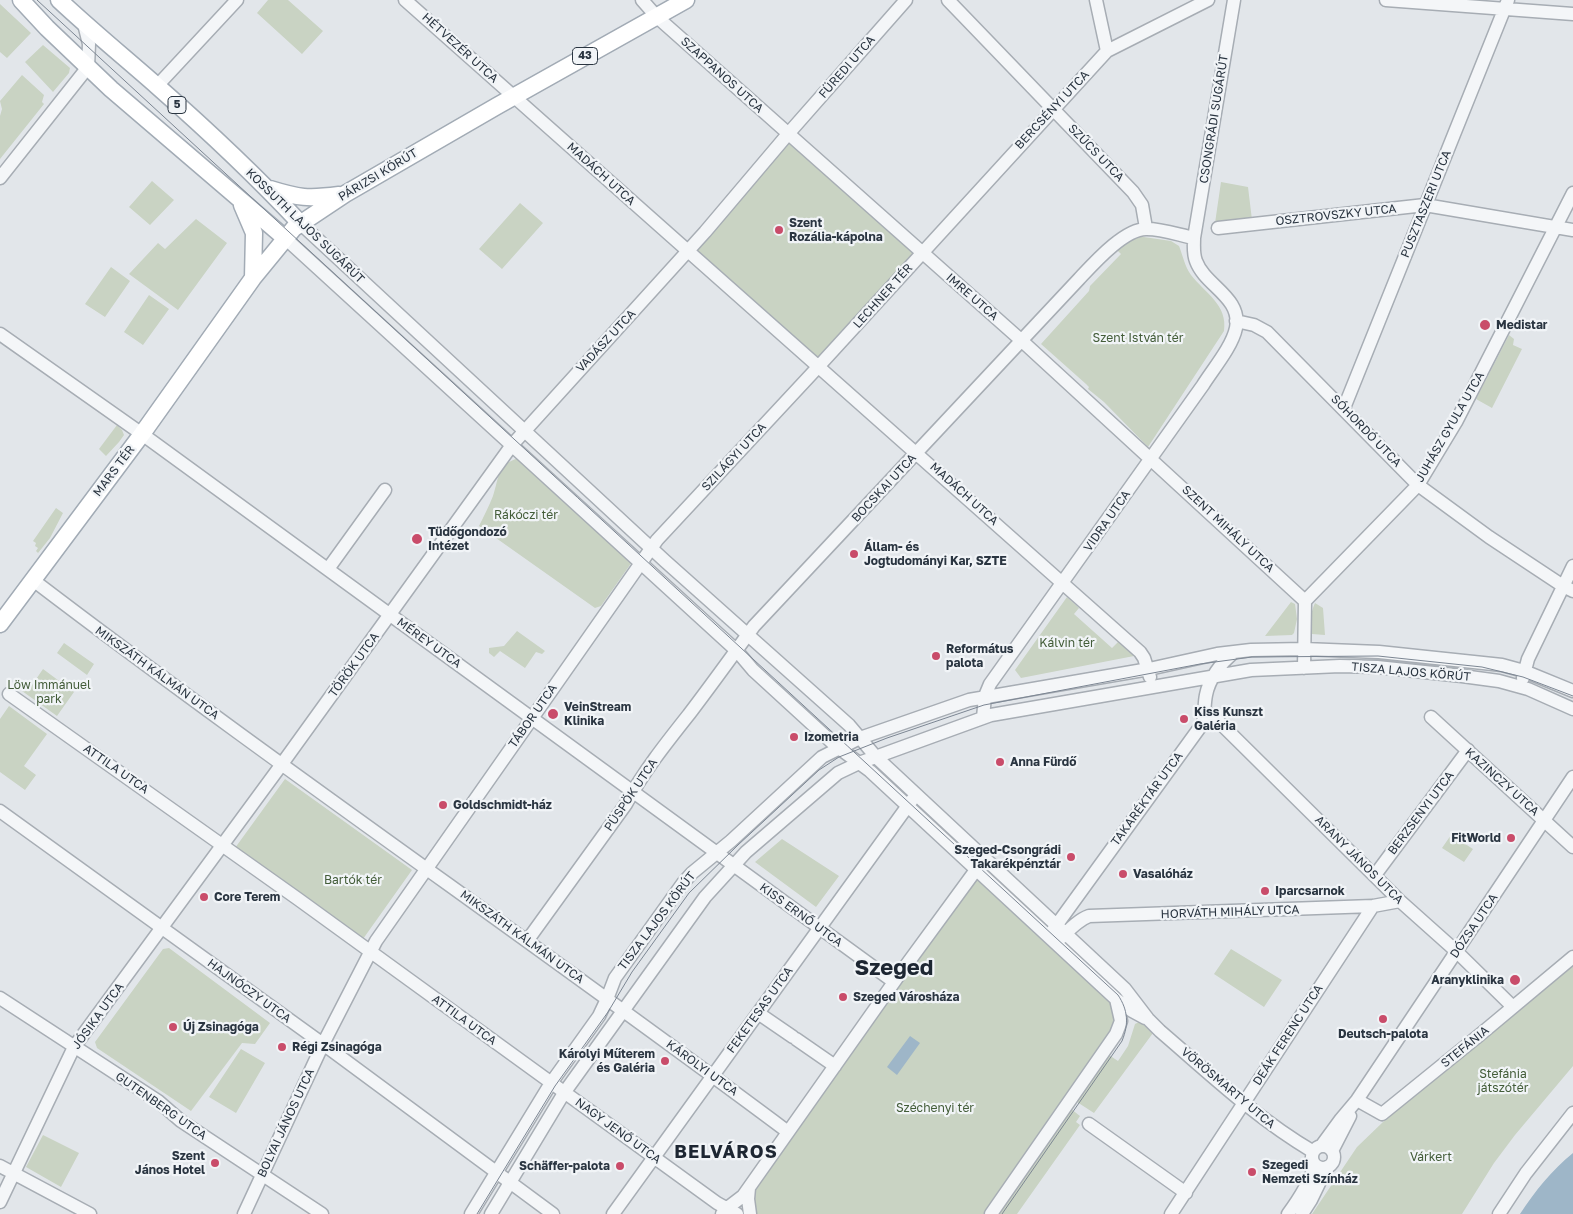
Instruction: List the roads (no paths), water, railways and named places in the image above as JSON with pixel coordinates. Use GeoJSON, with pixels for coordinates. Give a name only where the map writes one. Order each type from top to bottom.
{"type":"FeatureCollection","features":[{"type":"Feature","properties":{"kind":"main road","name":"KOSSUTH LAJOS SUGÁRÚT"},"geometry":{"type":"LineString","coordinates":[[21,0],[88,67],[285,238]]}},
{"type":"Feature","properties":{"kind":"main road","name":"KOSSUTH LAJOS SUGÁRÚT"},"geometry":{"type":"LineString","coordinates":[[59,0],[84,24],[157,86],[268,188],[300,223]]}},
{"type":"Feature","properties":{"kind":"main road","name":"PÁRIZSI KÖRÚT"},"geometry":{"type":"LineString","coordinates":[[142,434],[253,278],[285,238],[300,223],[345,194],[514,96],[686,0]]}},
{"type":"Feature","properties":{"kind":"main road"},"geometry":{"type":"LineString","coordinates":[[268,188],[295,197],[306,198],[345,194]]}},
{"type":"Feature","properties":{"kind":"main road","name":"5"},"geometry":{"type":"LineString","coordinates":[[240,200],[254,234],[253,278]]}},
{"type":"Feature","properties":{"kind":"main road","name":"MARS TÉR"},"geometry":{"type":"LineString","coordinates":[[0,624],[142,434]]}},
{"type":"Feature","properties":{"kind":"street"},"geometry":{"type":"LineString","coordinates":[[157,86],[237,0]]}},
{"type":"Feature","properties":{"kind":"street","name":"HÉTVEZÉR UTCA"},"geometry":{"type":"LineString","coordinates":[[405,0],[514,96]]}},
{"type":"Feature","properties":{"kind":"street","name":"SZAPPANOS UTCA"},"geometry":{"type":"LineString","coordinates":[[642,0],[657,16],[788,134]]}},
{"type":"Feature","properties":{"kind":"street","name":"FÜREDI UTCA"},"geometry":{"type":"LineString","coordinates":[[788,134],[906,0]]}},
{"type":"Feature","properties":{"kind":"street","name":"SZŰCS UTCA"},"geometry":{"type":"LineString","coordinates":[[948,0],[1133,192],[1142,205],[1146,228]]}},
{"type":"Feature","properties":{"kind":"street"},"geometry":{"type":"LineString","coordinates":[[1096,0],[1108,52]]}},
{"type":"Feature","properties":{"kind":"street","name":"BERCSÉNYI UTCA"},"geometry":{"type":"LineString","coordinates":[[922,253],[1108,52],[1208,0]]}},
{"type":"Feature","properties":{"kind":"street","name":"CSONGRÁDI SUGÁRÚT"},"geometry":{"type":"LineString","coordinates":[[1194,238],[1234,0]]}},
{"type":"Feature","properties":{"kind":"street"},"geometry":{"type":"LineString","coordinates":[[1386,0],[1506,5],[1573,14]]}},
{"type":"Feature","properties":{"kind":"street","name":"PUSZTASZERI UTCA"},"geometry":{"type":"LineString","coordinates":[[1344,408],[1506,5]]}},
{"type":"Feature","properties":{"kind":"street"},"geometry":{"type":"LineString","coordinates":[[0,178],[88,67],[89,44],[84,24]]}},
{"type":"Feature","properties":{"kind":"street","name":"MADÁCH UTCA"},"geometry":{"type":"LineString","coordinates":[[514,96],[688,252]]}},
{"type":"Feature","properties":{"kind":"street"},"geometry":{"type":"LineString","coordinates":[[788,134],[688,252],[818,367]]}},
{"type":"Feature","properties":{"kind":"street","name":"LECHNER TÉR"},"geometry":{"type":"LineString","coordinates":[[788,134],[922,253],[818,367]]}},
{"type":"Feature","properties":{"kind":"street","name":"JUHÁSZ GYULA UTCA"},"geometry":{"type":"LineString","coordinates":[[1305,600],[1418,485],[1456,422],[1573,193]]}},
{"type":"Feature","properties":{"kind":"street","name":"OSZTROVSZKY UTCA"},"geometry":{"type":"LineString","coordinates":[[1218,228],[1425,205],[1573,230]]}},
{"type":"Feature","properties":{"kind":"street","name":"KOSSUTH LAJOS SUGÁRÚT"},"geometry":{"type":"LineString","coordinates":[[300,223],[651,548],[849,725],[876,757]]}},
{"type":"Feature","properties":{"kind":"street"},"geometry":{"type":"LineString","coordinates":[[1146,228],[1194,238],[1194,252],[1199,268],[1231,303],[1236,321],[1236,329],[1203,385],[1151,458],[1022,341],[1082,276],[1113,246],[1132,232],[1146,228]]}},
{"type":"Feature","properties":{"kind":"street","name":"KOSSUTH LAJOS SUGÁRÚT"},"geometry":{"type":"LineString","coordinates":[[285,238],[640,564],[738,651],[753,670],[838,748],[859,763]]}},
{"type":"Feature","properties":{"kind":"street","name":"VADÁSZ UTCA"},"geometry":{"type":"LineString","coordinates":[[524,430],[688,252]]}},
{"type":"Feature","properties":{"kind":"street","name":"IMRE UTCA"},"geometry":{"type":"LineString","coordinates":[[922,253],[1022,341]]}},
{"type":"Feature","properties":{"kind":"street","name":"SÓHORDÓ UTCA"},"geometry":{"type":"LineString","coordinates":[[1236,321],[1254,325],[1267,332],[1418,485],[1489,537],[1568,588]]}},
{"type":"Feature","properties":{"kind":"street","name":"MARS TÉR"},"geometry":{"type":"LineString","coordinates":[[0,334],[142,434]]}},
{"type":"Feature","properties":{"kind":"street","name":"BOCSKAI UTCA"},"geometry":{"type":"LineString","coordinates":[[748,635],[754,626],[1022,341]]}},
{"type":"Feature","properties":{"kind":"street","name":"MADÁCH UTCA"},"geometry":{"type":"LineString","coordinates":[[818,367],[1062,583]]}},
{"type":"Feature","properties":{"kind":"street","name":"SZILÁGYI UTCA"},"geometry":{"type":"LineString","coordinates":[[651,548],[818,367]]}},
{"type":"Feature","properties":{"kind":"street"},"geometry":{"type":"LineString","coordinates":[[512,445],[524,430]]}},
{"type":"Feature","properties":{"kind":"street","name":"MÉREY UTCA"},"geometry":{"type":"LineString","coordinates":[[142,434],[716,853]]}},
{"type":"Feature","properties":{"kind":"street","name":"TÖRÖK UTCA"},"geometry":{"type":"LineString","coordinates":[[282,764],[512,445]]}},
{"type":"Feature","properties":{"kind":"street","name":"VIDRA UTCA"},"geometry":{"type":"LineString","coordinates":[[1062,583],[1151,458]]}},
{"type":"Feature","properties":{"kind":"street","name":"SZENT MIHÁLY UTCA"},"geometry":{"type":"LineString","coordinates":[[1151,458],[1305,600]]}},
{"type":"Feature","properties":{"kind":"street"},"geometry":{"type":"LineString","coordinates":[[328,569],[385,490]]}},
{"type":"Feature","properties":{"kind":"street"},"geometry":{"type":"LineString","coordinates":[[640,564],[651,548]]}},
{"type":"Feature","properties":{"kind":"street","name":"TÁBOR UTCA"},"geometry":{"type":"LineString","coordinates":[[428,869],[531,718],[640,564]]}},
{"type":"Feature","properties":{"kind":"street"},"geometry":{"type":"LineString","coordinates":[[1528,690],[1523,677],[1528,659],[1568,588],[1573,566]]}},
{"type":"Feature","properties":{"kind":"street","name":"MIKSZÁTH KÁLMÁN UTCA"},"geometry":{"type":"LineString","coordinates":[[33,580],[282,764]]}},
{"type":"Feature","properties":{"kind":"street"},"geometry":{"type":"LineString","coordinates":[[983,718],[985,696],[990,684],[1062,583],[1140,652],[1149,669],[1150,677],[1144,687]]}},
{"type":"Feature","properties":{"kind":"street"},"geometry":{"type":"LineString","coordinates":[[1304,668],[1305,600]]}},
{"type":"Feature","properties":{"kind":"street"},"geometry":{"type":"LineString","coordinates":[[738,651],[748,635]]}},
{"type":"Feature","properties":{"kind":"street","name":"TISZA LAJOS KÖRÚT"},"geometry":{"type":"LineString","coordinates":[[615,1005],[615,978],[683,883],[822,757],[860,738],[969,700],[1149,669],[1210,656],[1252,650],[1304,649],[1398,654],[1502,665],[1524,671],[1573,691]]}},
{"type":"Feature","properties":{"kind":"street","name":"PÜSPÖK UTCA"},"geometry":{"type":"LineString","coordinates":[[527,941],[626,804],[670,738],[738,651]]}},
{"type":"Feature","properties":{"kind":"street"},"geometry":{"type":"LineString","coordinates":[[1191,661],[1200,664],[1215,674],[1224,660],[1233,653]]}},
{"type":"Feature","properties":{"kind":"street","name":"TISZA LAJOS KÖRÚT"},"geometry":{"type":"LineString","coordinates":[[471,1214],[496,1173],[615,1005],[704,897],[746,852],[838,773],[859,763],[983,718],[1041,705],[1215,674],[1250,670],[1340,666],[1377,667],[1499,681],[1573,708]]}},
{"type":"Feature","properties":{"kind":"street","name":"TISZA LAJOS KÖRÚT"},"geometry":{"type":"LineString","coordinates":[[1149,669],[1182,680]]}},
{"type":"Feature","properties":{"kind":"street","name":"TAKARÉKTÁR UTCA"},"geometry":{"type":"LineString","coordinates":[[1061,929],[1078,895],[1203,722],[1208,686],[1215,674]]}},
{"type":"Feature","properties":{"kind":"street"},"geometry":{"type":"LineString","coordinates":[[1182,680],[1205,705]]}},
{"type":"Feature","properties":{"kind":"street","name":"ATTILA UTCA"},"geometry":{"type":"LineString","coordinates":[[9,694],[222,845]]}},
{"type":"Feature","properties":{"kind":"street","name":"ARANY JÁNOS UTCA"},"geometry":{"type":"LineString","coordinates":[[1205,705],[1217,720],[1400,901],[1456,951],[1513,1007]]}},
{"type":"Feature","properties":{"kind":"street","name":"KAZINCZY UTCA"},"geometry":{"type":"LineString","coordinates":[[1431,717],[1573,847]]}},
{"type":"Feature","properties":{"kind":"street","name":"BERZSENYI UTCA"},"geometry":{"type":"LineString","coordinates":[[1375,875],[1468,750]]}},
{"type":"Feature","properties":{"kind":"street","name":"VÖRÖSMARTY UTCA"},"geometry":{"type":"LineString","coordinates":[[876,757],[1125,989],[1148,1019],[1243,1103],[1272,1125],[1322,1149]]}},
{"type":"Feature","properties":{"kind":"street","name":"VÖRÖSMARTY UTCA"},"geometry":{"type":"LineString","coordinates":[[859,763],[1116,999],[1132,1012],[1148,1019]]}},
{"type":"Feature","properties":{"kind":"street"},"geometry":{"type":"LineString","coordinates":[[282,764],[428,869],[370,952],[222,845],[282,764]]}},
{"type":"Feature","properties":{"kind":"street","name":"DÓZSA UTCA"},"geometry":{"type":"LineString","coordinates":[[1356,1102],[1573,777]]}},
{"type":"Feature","properties":{"kind":"street"},"geometry":{"type":"LineString","coordinates":[[907,806],[917,795]]}},
{"type":"Feature","properties":{"kind":"street","name":"FEKETESAS UTCA"},"geometry":{"type":"LineString","coordinates":[[613,1214],[907,806]]}},
{"type":"Feature","properties":{"kind":"street","name":"HAJNÓCZY UTCA"},"geometry":{"type":"LineString","coordinates":[[0,811],[323,1044],[553,1214]]}},
{"type":"Feature","properties":{"kind":"street","name":"JÓSIKA UTCA"},"geometry":{"type":"LineString","coordinates":[[0,1202],[74,1047],[222,845]]}},
{"type":"Feature","properties":{"kind":"street","name":"KISS ERNŐ UTCA"},"geometry":{"type":"LineString","coordinates":[[716,853],[894,982]]}},
{"type":"Feature","properties":{"kind":"street"},"geometry":{"type":"LineString","coordinates":[[728,1212],[749,1188],[894,982],[985,859]]}},
{"type":"Feature","properties":{"kind":"street","name":"MIKSZÁTH KÁLMÁN UTCA"},"geometry":{"type":"LineString","coordinates":[[428,869],[615,1005]]}},
{"type":"Feature","properties":{"kind":"street"},"geometry":{"type":"LineString","coordinates":[[1078,895],[1077,906],[1089,916]]}},
{"type":"Feature","properties":{"kind":"street","name":"HORVÁTH MIHÁLY UTCA"},"geometry":{"type":"LineString","coordinates":[[1089,916],[1373,906],[1400,901]]}},
{"type":"Feature","properties":{"kind":"street","name":"DEÁK FERENC UTCA"},"geometry":{"type":"LineString","coordinates":[[1171,1214],[1373,906]]}},
{"type":"Feature","properties":{"kind":"street"},"geometry":{"type":"LineString","coordinates":[[1052,940],[1061,929],[1089,916]]}},
{"type":"Feature","properties":{"kind":"street","name":"ATTILA UTCA"},"geometry":{"type":"LineString","coordinates":[[370,952],[558,1088]]}},
{"type":"Feature","properties":{"kind":"street","name":"BOLYAI JÁNOS UTCA"},"geometry":{"type":"LineString","coordinates":[[244,1214],[323,1044],[370,952]]}},
{"type":"Feature","properties":{"kind":"street","name":"STEFÁNIA"},"geometry":{"type":"LineString","coordinates":[[1356,1102],[1382,1114],[1573,957]]}},
{"type":"Feature","properties":{"kind":"street","name":"GUTENBERG UTCA"},"geometry":{"type":"LineString","coordinates":[[0,998],[158,1102],[181,1121],[322,1214]]}},
{"type":"Feature","properties":{"kind":"street"},"geometry":{"type":"LineString","coordinates":[[991,1214],[1116,1034],[1121,1021],[1116,999]]}},
{"type":"Feature","properties":{"kind":"street","name":"TISZA LAJOS KÖRÚT"},"geometry":{"type":"LineString","coordinates":[[491,1214],[510,1183],[558,1088],[599,1016],[615,1005]]}},
{"type":"Feature","properties":{"kind":"street","name":"KÁROLYI UTCA"},"geometry":{"type":"LineString","coordinates":[[615,1005],[788,1132]]}},
{"type":"Feature","properties":{"kind":"street"},"geometry":{"type":"LineString","coordinates":[[758,1013],[835,1066]]}},
{"type":"Feature","properties":{"kind":"street"},"geometry":{"type":"LineString","coordinates":[[1121,1021],[1140,1018],[1148,1019]]}},
{"type":"Feature","properties":{"kind":"street","name":"NAGY JENŐ UTCA"},"geometry":{"type":"LineString","coordinates":[[558,1088],[654,1156],[728,1212]]}},
{"type":"Feature","properties":{"kind":"street"},"geometry":{"type":"LineString","coordinates":[[1321,1166],[1311,1159],[1348,1122],[1356,1102]]}},
{"type":"Feature","properties":{"kind":"street"},"geometry":{"type":"LineString","coordinates":[[1499,1214],[1526,1173],[1573,1113]]}},
{"type":"Feature","properties":{"kind":"street"},"geometry":{"type":"LineString","coordinates":[[1089,1124],[1186,1193]]}},
{"type":"Feature","properties":{"kind":"street"},"geometry":{"type":"LineString","coordinates":[[1288,1214],[1302,1195],[1312,1176],[1321,1166],[1332,1162],[1334,1158],[1322,1149]]}},
{"type":"Feature","properties":{"kind":"street"},"geometry":{"type":"LineString","coordinates":[[0,1166],[90,1214]]}},
{"type":"Feature","properties":{"kind":"street"},"geometry":{"type":"LineString","coordinates":[[1302,1214],[1311,1200],[1321,1166]]}},
{"type":"Feature","properties":{"kind":"street"},"geometry":{"type":"LineString","coordinates":[[749,1188],[750,1214]]}},
{"type":"Feature","properties":{"kind":"water"},"geometry":{"type":"Polygon","coordinates":[[[910,1036],[920,1043],[897,1075],[887,1067],[910,1036]]]}},
{"type":"Feature","properties":{"kind":"water"},"geometry":{"type":"Polygon","coordinates":[[[1573,1153],[1573,1214],[1520,1214],[1544,1181],[1573,1153]]]}},
{"type":"Feature","properties":{"kind":"tram line"},"geometry":{"type":"LineString","coordinates":[[37,0],[1118,995],[1126,1012],[1126,1029],[1122,1041],[1002,1214]]}},
{"type":"Feature","properties":{"kind":"tram line"},"geometry":{"type":"LineString","coordinates":[[477,1214],[555,1086],[608,1012],[632,972],[689,893],[819,770],[839,757],[887,738],[984,705],[1200,664],[1252,657],[1378,656],[1482,667],[1523,677],[1573,696]]}},
{"type":"Feature","properties":{"kind":"place","name":"Szent Rozália-kápolna"},"geometry":{"type":"Point","coordinates":[779,230]}},
{"type":"Feature","properties":{"kind":"place","name":"Medistar"},"geometry":{"type":"Point","coordinates":[1485,325]}},
{"type":"Feature","properties":{"kind":"place","name":"Tüdőgondozó Intézet"},"geometry":{"type":"Point","coordinates":[417,539]}},
{"type":"Feature","properties":{"kind":"place","name":"Állam- és Jogtudományi Kar, SZTE"},"geometry":{"type":"Point","coordinates":[854,554]}},
{"type":"Feature","properties":{"kind":"place","name":"Református palota"},"geometry":{"type":"Point","coordinates":[936,656]}},
{"type":"Feature","properties":{"kind":"place","name":"VeinStream Klinika"},"geometry":{"type":"Point","coordinates":[553,714]}},
{"type":"Feature","properties":{"kind":"place","name":"Kiss Kunszt Galéria"},"geometry":{"type":"Point","coordinates":[1184,719]}},
{"type":"Feature","properties":{"kind":"place","name":"Izometria"},"geometry":{"type":"Point","coordinates":[794,737]}},
{"type":"Feature","properties":{"kind":"place","name":"Anna Fürdő"},"geometry":{"type":"Point","coordinates":[1000,762]}},
{"type":"Feature","properties":{"kind":"place","name":"Goldschmidt-ház"},"geometry":{"type":"Point","coordinates":[443,805]}},
{"type":"Feature","properties":{"kind":"place","name":"FitWorld"},"geometry":{"type":"Point","coordinates":[1511,838]}},
{"type":"Feature","properties":{"kind":"place","name":"Szeged-Csongrádi Takarékpénztár"},"geometry":{"type":"Point","coordinates":[1071,857]}},
{"type":"Feature","properties":{"kind":"place","name":"Vasalóház"},"geometry":{"type":"Point","coordinates":[1123,874]}},
{"type":"Feature","properties":{"kind":"place","name":"Iparcsarnok"},"geometry":{"type":"Point","coordinates":[1265,891]}},
{"type":"Feature","properties":{"kind":"place","name":"Core Terem"},"geometry":{"type":"Point","coordinates":[204,897]}},
{"type":"Feature","properties":{"kind":"place","name":"Aranyklinika"},"geometry":{"type":"Point","coordinates":[1515,980]}},
{"type":"Feature","properties":{"kind":"place","name":"Szeged Városháza"},"geometry":{"type":"Point","coordinates":[843,997]}},
{"type":"Feature","properties":{"kind":"place","name":"Deutsch-palota"},"geometry":{"type":"Point","coordinates":[1383,1019]}},
{"type":"Feature","properties":{"kind":"place","name":"Új Zsinagóga"},"geometry":{"type":"Point","coordinates":[173,1027]}},
{"type":"Feature","properties":{"kind":"place","name":"Régi Zsinagóga"},"geometry":{"type":"Point","coordinates":[282,1047]}},
{"type":"Feature","properties":{"kind":"place","name":"Károlyi Műterem és Galéria"},"geometry":{"type":"Point","coordinates":[665,1061]}},
{"type":"Feature","properties":{"kind":"place","name":"Szent János Hotel"},"geometry":{"type":"Point","coordinates":[215,1163]}},
{"type":"Feature","properties":{"kind":"place","name":"Schäffer-palota"},"geometry":{"type":"Point","coordinates":[620,1166]}},
{"type":"Feature","properties":{"kind":"place","name":"Szegedi Nemzeti Színház"},"geometry":{"type":"Point","coordinates":[1252,1172]}},
{"type":"Feature","properties":{"kind":"district","name":"Szeged"},"geometry":{"type":"Point","coordinates":[894,968]}},
{"type":"Feature","properties":{"kind":"district","name":"BELVÁROS"},"geometry":{"type":"Point","coordinates":[726,1152]}},
{"type":"Feature","properties":{"kind":"park label","name":"Szent István tér"},"geometry":{"type":"Point","coordinates":[1138,338]}},
{"type":"Feature","properties":{"kind":"park label","name":"Rákóczi tér"},"geometry":{"type":"Point","coordinates":[526,515]}},
{"type":"Feature","properties":{"kind":"park label","name":"Kálvin tér"},"geometry":{"type":"Point","coordinates":[1067,643]}},
{"type":"Feature","properties":{"kind":"park label","name":"Löw Immánuel park"},"geometry":{"type":"Point","coordinates":[49,692]}},
{"type":"Feature","properties":{"kind":"park label","name":"Bartók tér"},"geometry":{"type":"Point","coordinates":[353,880]}},
{"type":"Feature","properties":{"kind":"park label","name":"Stefánia játszótér"},"geometry":{"type":"Point","coordinates":[1503,1081]}},
{"type":"Feature","properties":{"kind":"park label","name":"Széchenyi tér"},"geometry":{"type":"Point","coordinates":[935,1108]}},
{"type":"Feature","properties":{"kind":"park label","name":"Várkert"},"geometry":{"type":"Point","coordinates":[1431,1157]}}]}
